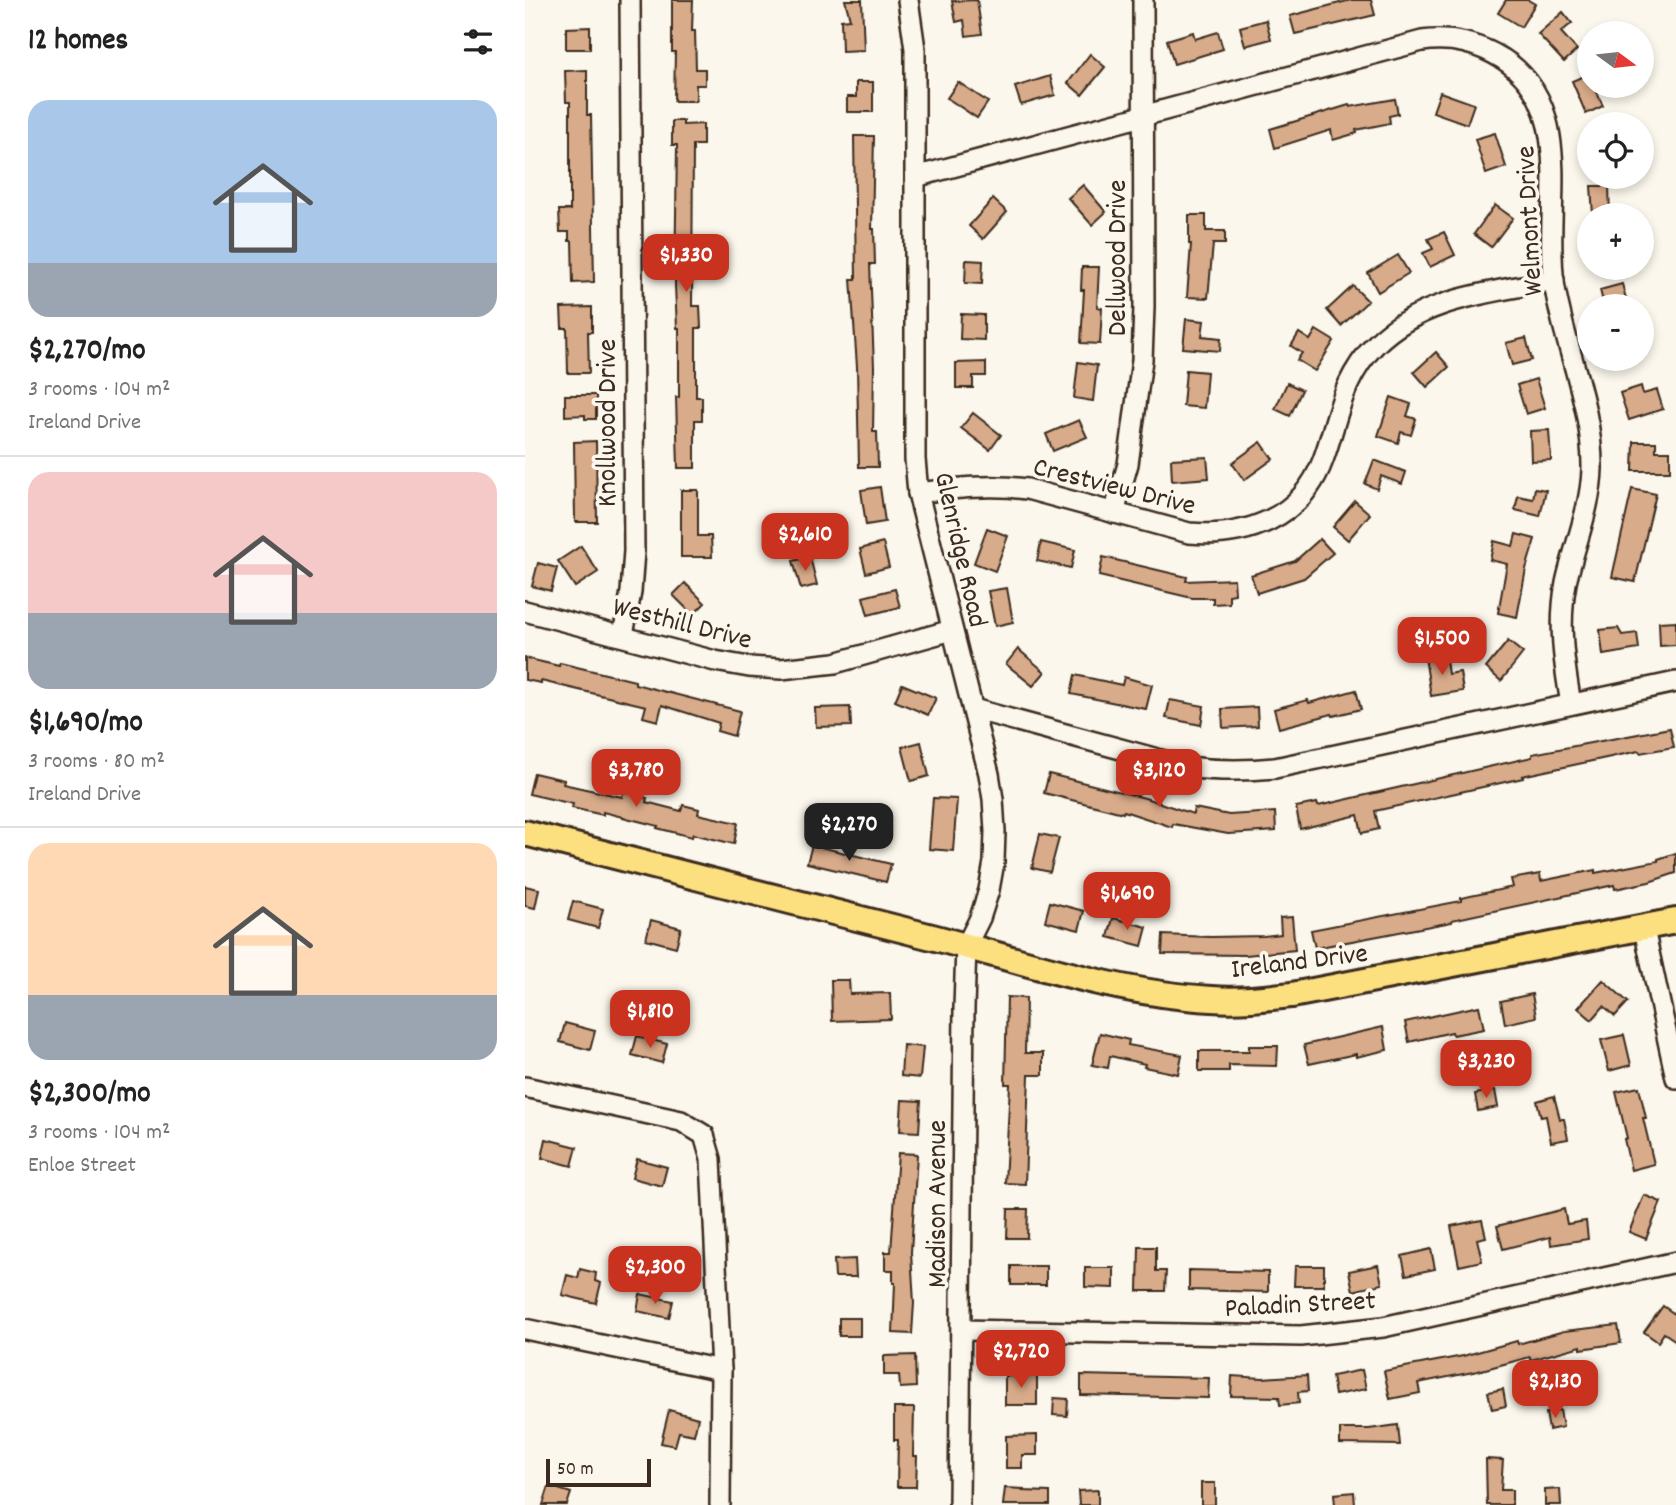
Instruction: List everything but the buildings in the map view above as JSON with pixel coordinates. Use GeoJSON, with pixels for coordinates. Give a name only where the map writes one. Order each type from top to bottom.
{"type":"FeatureCollection","features":[{"type":"Feature","properties":{"kind":"main road","name":"Ireland Drive"},"geometry":{"type":"LineString","coordinates":[[525,833],[1047,969],[1147,991],[1212,999],[1291,996],[1676,921]]}},
{"type":"Feature","properties":{"kind":"street","name":"Knollwood Drive"},"geometry":{"type":"LineString","coordinates":[[623,635],[631,592],[634,551],[630,0]]}},
{"type":"Feature","properties":{"kind":"street","name":"Glenridge Road"},"geometry":{"type":"LineString","coordinates":[[908,0],[915,49],[915,459],[918,492],[989,774],[995,831],[989,891],[980,918],[966,946]]}},
{"type":"Feature","properties":{"kind":"street","name":"Dellwood Drive"},"geometry":{"type":"LineString","coordinates":[[1114,513],[1128,464],[1142,360],[1143,0]]}},
{"type":"Feature","properties":{"kind":"street","name":"Welmont Drive"},"geometry":{"type":"LineString","coordinates":[[915,177],[1422,41],[1456,40],[1475,45],[1500,58],[1522,76],[1534,91],[1549,126],[1553,148],[1551,211],[1554,280],[1586,415],[1592,469],[1590,488],[1566,584],[1561,629],[1571,704]]}},
{"type":"Feature","properties":{"kind":"street","name":"Crestview Drive"},"geometry":{"type":"LineString","coordinates":[[918,492],[977,485],[1027,489],[1189,533],[1211,535],[1236,532],[1275,518],[1293,505],[1316,475],[1343,392],[1356,368],[1377,343],[1400,325],[1442,303],[1554,280]]}},
{"type":"Feature","properties":{"kind":"street","name":"Westhill Drive"},"geometry":{"type":"LineString","coordinates":[[525,611],[715,661],[781,669],[835,663],[952,630]]}},
{"type":"Feature","properties":{"kind":"street"},"geometry":{"type":"LineString","coordinates":[[973,709],[1187,767],[1247,771],[1275,768],[1676,682]]}},
{"type":"Feature","properties":{"kind":"street"},"geometry":{"type":"LineString","coordinates":[[1644,929],[1676,1078]]}},
{"type":"Feature","properties":{"kind":"street","name":"Madison Avenue"},"geometry":{"type":"LineString","coordinates":[[959,1505],[966,946]]}},
{"type":"Feature","properties":{"kind":"street"},"geometry":{"type":"LineString","coordinates":[[525,1087],[681,1121],[704,1135],[711,1159],[721,1370],[720,1505]]}},
{"type":"Feature","properties":{"kind":"street","name":"Paladin Street"},"geometry":{"type":"LineString","coordinates":[[962,1330],[1253,1336],[1345,1333],[1383,1327],[1676,1262]]}},
{"type":"Feature","properties":{"kind":"street"},"geometry":{"type":"LineString","coordinates":[[525,1329],[721,1370]]}}]}
